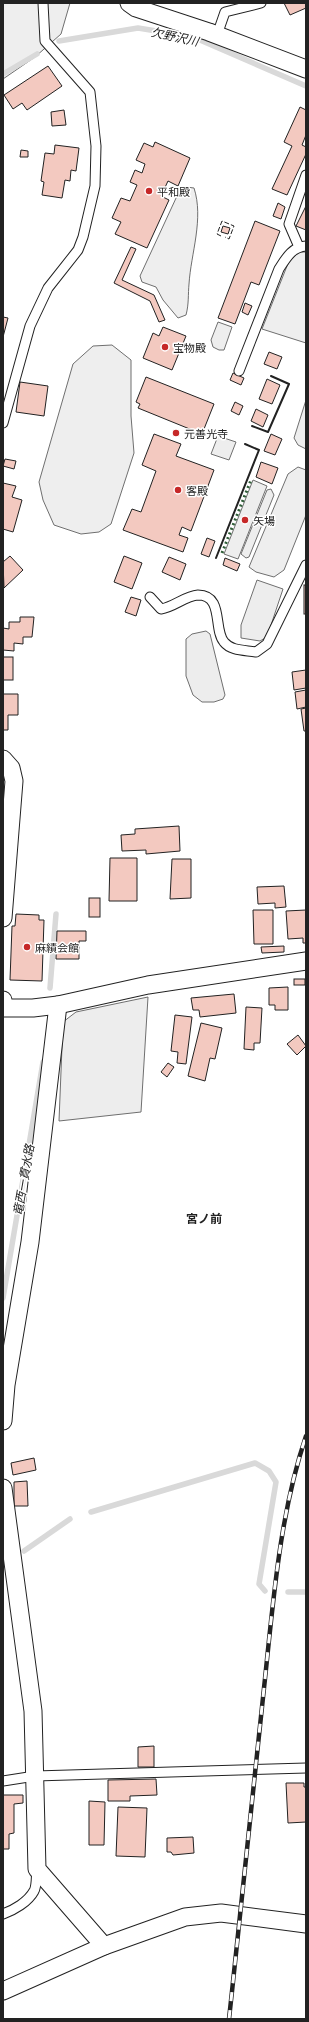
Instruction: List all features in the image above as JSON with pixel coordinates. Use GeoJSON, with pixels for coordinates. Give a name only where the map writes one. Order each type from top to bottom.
{"type":"FeatureCollection","features":[{"type":"Feature","properties":{"kind":"street"},"geometry":{"type":"LineString","coordinates":[[129,3],[136,8],[217,35],[306,69]]}},
{"type":"Feature","properties":{"kind":"street"},"geometry":{"type":"LineString","coordinates":[[3,759],[11,768],[14,780],[14,794],[3,918]]}},
{"type":"Feature","properties":{"kind":"street"},"geometry":{"type":"LineString","coordinates":[[3,1000],[4,1008],[33,1008],[58,1005],[148,985],[306,962]]}},
{"type":"Feature","properties":{"kind":"street"},"geometry":{"type":"LineString","coordinates":[[3,1421],[6,1385],[30,1242],[58,1005]]}},
{"type":"Feature","properties":{"kind":"street"},"geometry":{"type":"LineString","coordinates":[[3,1488],[33,1710],[37,1869],[104,1946]]}},
{"type":"Feature","properties":{"kind":"street"},"geometry":{"type":"LineString","coordinates":[[3,1991],[104,1946],[186,1917],[221,1914],[306,1924]]}},
{"type":"Feature","properties":{"kind":"lane"},"geometry":{"type":"LineString","coordinates":[[3,423],[30,326],[48,288],[78,250],[83,237],[95,186],[96,146],[90,92],[46,41],[43,3]]}},
{"type":"Feature","properties":{"kind":"lane"},"geometry":{"type":"LineString","coordinates":[[217,35],[225,12],[261,3]]}},
{"type":"Feature","properties":{"kind":"lane"},"geometry":{"type":"LineString","coordinates":[[239,371],[279,269],[288,256],[302,247],[289,224],[306,175]]}},
{"type":"Feature","properties":{"kind":"lane"},"geometry":{"type":"LineString","coordinates":[[150,597],[161,609],[169,607],[188,597],[200,595],[210,599],[216,606],[220,633],[224,643],[234,649],[256,652],[267,644],[306,565]]}},
{"type":"Feature","properties":{"kind":"lane"},"geometry":{"type":"LineString","coordinates":[[3,1781],[35,1776],[306,1768]]}},
{"type":"Feature","properties":{"kind":"lane"},"geometry":{"type":"LineString","coordinates":[[3,1914],[11,1911],[23,1903],[35,1891],[37,1869]]}},
{"type":"Feature","properties":{"kind":"shaded area"},"geometry":{"type":"Polygon","coordinates":[[[3,3],[70,3],[61,34],[35,57],[3,79],[3,3]]]}},
{"type":"Feature","properties":{"kind":"shaded area"},"geometry":{"type":"Polygon","coordinates":[[[186,187],[194,188],[198,212],[190,272],[187,311],[186,315],[178,318],[163,300],[156,287],[142,282],[140,276],[177,196],[186,187]]]}},
{"type":"Feature","properties":{"kind":"shaded area"},"geometry":{"type":"Polygon","coordinates":[[[299,252],[306,252],[306,343],[262,329],[289,261],[299,252]]]}},
{"type":"Feature","properties":{"kind":"shaded area"},"geometry":{"type":"Polygon","coordinates":[[[218,322],[232,327],[224,350],[219,350],[213,347],[211,340],[218,322]]]}},
{"type":"Feature","properties":{"kind":"shaded area"},"geometry":{"type":"Polygon","coordinates":[[[112,345],[131,360],[131,416],[134,453],[111,524],[99,532],[81,534],[54,525],[43,500],[39,482],[73,364],[93,346],[112,345]]]}},
{"type":"Feature","properties":{"kind":"shaded area"},"geometry":{"type":"Polygon","coordinates":[[[306,400],[306,449],[298,445],[294,438],[306,400]]]}},
{"type":"Feature","properties":{"kind":"shaded area"},"geometry":{"type":"Polygon","coordinates":[[[218,436],[236,442],[229,460],[211,454],[218,436]]]}},
{"type":"Feature","properties":{"kind":"shaded area"},"geometry":{"type":"Polygon","coordinates":[[[298,467],[306,470],[306,515],[284,570],[274,577],[256,572],[249,567],[288,474],[298,467]]]}},
{"type":"Feature","properties":{"kind":"shaded area","name":"矢場"},"geometry":{"type":"Polygon","coordinates":[[[253,480],[267,486],[238,559],[224,554],[253,480]]]}},
{"type":"Feature","properties":{"kind":"shaded area"},"geometry":{"type":"Polygon","coordinates":[[[271,489],[274,495],[249,557],[246,558],[241,554],[267,490],[271,489]]]}},
{"type":"Feature","properties":{"kind":"shaded area"},"geometry":{"type":"Polygon","coordinates":[[[257,580],[283,589],[267,637],[260,641],[241,638],[241,625],[257,580]]]}},
{"type":"Feature","properties":{"kind":"shaded area"},"geometry":{"type":"Polygon","coordinates":[[[206,631],[210,634],[225,695],[223,699],[214,702],[202,702],[193,695],[186,676],[186,639],[192,634],[206,631]]]}},
{"type":"Feature","properties":{"kind":"shaded area"},"geometry":{"type":"Polygon","coordinates":[[[148,997],[141,1112],[59,1121],[63,1022],[76,1012],[148,997]]]}},
{"type":"Feature","properties":{"kind":"building"},"geometry":{"type":"Polygon","coordinates":[[[284,3],[306,3],[306,8],[290,15],[284,3]]]}},
{"type":"Feature","properties":{"kind":"building"},"geometry":{"type":"Polygon","coordinates":[[[48,66],[62,86],[27,110],[22,103],[13,109],[4,95],[48,66]]]}},
{"type":"Feature","properties":{"kind":"building"},"geometry":{"type":"Polygon","coordinates":[[[300,107],[306,110],[306,135],[302,145],[306,147],[306,154],[287,195],[272,189],[292,146],[284,142],[300,107]]]}},
{"type":"Feature","properties":{"kind":"building"},"geometry":{"type":"Polygon","coordinates":[[[64,110],[66,125],[52,126],[51,112],[64,110]]]}},
{"type":"Feature","properties":{"kind":"building","name":"平和殿"},"geometry":{"type":"Polygon","coordinates":[[[155,142],[190,158],[178,186],[168,181],[161,196],[169,200],[147,248],[115,234],[121,222],[112,218],[121,198],[130,201],[137,185],[130,182],[135,170],[142,173],[145,164],[136,160],[144,143],[153,147],[155,142]]]}},
{"type":"Feature","properties":{"kind":"building"},"geometry":{"type":"Polygon","coordinates":[[[55,145],[79,148],[76,171],[71,170],[70,181],[65,180],[62,198],[42,195],[44,182],[41,181],[45,153],[54,154],[55,145]]]}},
{"type":"Feature","properties":{"kind":"building"},"geometry":{"type":"Polygon","coordinates":[[[21,150],[28,151],[28,157],[20,157],[21,150]]]}},
{"type":"Feature","properties":{"kind":"building"},"geometry":{"type":"Polygon","coordinates":[[[278,203],[285,207],[281,219],[273,216],[278,203]]]}},
{"type":"Feature","properties":{"kind":"building"},"geometry":{"type":"Polygon","coordinates":[[[306,206],[306,230],[296,226],[306,206]]]}},
{"type":"Feature","properties":{"kind":"building"},"geometry":{"type":"Polygon","coordinates":[[[255,221],[280,231],[259,285],[251,282],[235,324],[218,318],[255,221]]]}},
{"type":"Feature","properties":{"kind":"building"},"geometry":{"type":"Polygon","coordinates":[[[223,226],[230,228],[228,234],[221,232],[223,226]]]}},
{"type":"Feature","properties":{"kind":"building"},"geometry":{"type":"Polygon","coordinates":[[[131,247],[136,249],[122,280],[154,295],[165,320],[159,322],[150,301],[114,283],[131,247]]]}},
{"type":"Feature","properties":{"kind":"building"},"geometry":{"type":"Polygon","coordinates":[[[245,303],[252,306],[248,315],[242,312],[245,303]]]}},
{"type":"Feature","properties":{"kind":"building"},"geometry":{"type":"Polygon","coordinates":[[[3,317],[8,318],[3,337],[3,317]]]}},
{"type":"Feature","properties":{"kind":"building","name":"宝物殿"},"geometry":{"type":"Polygon","coordinates":[[[163,327],[186,336],[172,370],[143,358],[153,333],[159,336],[163,327]]]}},
{"type":"Feature","properties":{"kind":"building"},"geometry":{"type":"Polygon","coordinates":[[[269,352],[282,357],[277,369],[264,364],[269,352]]]}},
{"type":"Feature","properties":{"kind":"building"},"geometry":{"type":"Polygon","coordinates":[[[233,373],[244,378],[241,385],[230,380],[233,373]]]}},
{"type":"Feature","properties":{"kind":"building"},"geometry":{"type":"Polygon","coordinates":[[[146,377],[214,404],[202,434],[138,408],[140,404],[136,402],[146,377]]]}},
{"type":"Feature","properties":{"kind":"building"},"geometry":{"type":"Polygon","coordinates":[[[267,379],[280,385],[272,404],[259,399],[267,379]]]}},
{"type":"Feature","properties":{"kind":"building"},"geometry":{"type":"Polygon","coordinates":[[[20,382],[48,386],[44,416],[16,412],[20,382]]]}},
{"type":"Feature","properties":{"kind":"building"},"geometry":{"type":"Polygon","coordinates":[[[235,402],[243,406],[239,415],[231,411],[235,402]]]}},
{"type":"Feature","properties":{"kind":"building"},"geometry":{"type":"Polygon","coordinates":[[[256,409],[268,415],[263,427],[251,421],[256,409]]]}},
{"type":"Feature","properties":{"kind":"building","name":"客殿"},"geometry":{"type":"Polygon","coordinates":[[[154,434],[181,444],[176,456],[214,470],[191,531],[182,527],[179,535],[188,538],[183,552],[123,530],[132,509],[141,512],[156,471],[142,465],[154,434]]]}},
{"type":"Feature","properties":{"kind":"building"},"geometry":{"type":"Polygon","coordinates":[[[271,434],[282,439],[275,455],[264,451],[271,434]]]}},
{"type":"Feature","properties":{"kind":"building"},"geometry":{"type":"Polygon","coordinates":[[[5,459],[16,461],[14,469],[3,466],[5,459]]]}},
{"type":"Feature","properties":{"kind":"building"},"geometry":{"type":"Polygon","coordinates":[[[261,462],[278,468],[272,484],[256,477],[261,462]]]}},
{"type":"Feature","properties":{"kind":"building"},"geometry":{"type":"Polygon","coordinates":[[[3,483],[16,486],[12,497],[22,500],[13,532],[3,529],[3,483]]]}},
{"type":"Feature","properties":{"kind":"building"},"geometry":{"type":"Polygon","coordinates":[[[207,538],[215,541],[209,557],[201,554],[207,538]]]}},
{"type":"Feature","properties":{"kind":"building"},"geometry":{"type":"Polygon","coordinates":[[[10,556],[23,570],[4,588],[3,562],[10,556]]]}},
{"type":"Feature","properties":{"kind":"building"},"geometry":{"type":"Polygon","coordinates":[[[124,556],[142,563],[132,589],[114,582],[124,556]]]}},
{"type":"Feature","properties":{"kind":"building"},"geometry":{"type":"Polygon","coordinates":[[[169,557],[186,564],[180,580],[162,572],[169,557]]]}},
{"type":"Feature","properties":{"kind":"building"},"geometry":{"type":"Polygon","coordinates":[[[225,558],[240,564],[237,571],[223,565],[225,558]]]}},
{"type":"Feature","properties":{"kind":"building"},"geometry":{"type":"Polygon","coordinates":[[[304,585],[306,585],[306,614],[304,614],[304,585]]]}},
{"type":"Feature","properties":{"kind":"building"},"geometry":{"type":"Polygon","coordinates":[[[131,597],[141,600],[136,616],[125,612],[131,597]]]}},
{"type":"Feature","properties":{"kind":"building"},"geometry":{"type":"Polygon","coordinates":[[[20,617],[34,617],[32,637],[23,637],[23,644],[14,643],[14,651],[3,650],[3,628],[9,629],[9,622],[20,622],[20,617]]]}},
{"type":"Feature","properties":{"kind":"building"},"geometry":{"type":"Polygon","coordinates":[[[3,657],[13,657],[13,680],[3,680],[3,657]]]}},
{"type":"Feature","properties":{"kind":"building"},"geometry":{"type":"Polygon","coordinates":[[[306,670],[306,688],[294,690],[292,672],[306,670]]]}},
{"type":"Feature","properties":{"kind":"building"},"geometry":{"type":"Polygon","coordinates":[[[306,690],[306,707],[297,709],[295,692],[306,690]]]}},
{"type":"Feature","properties":{"kind":"building"},"geometry":{"type":"Polygon","coordinates":[[[3,694],[18,694],[18,715],[8,715],[8,730],[3,730],[3,694]]]}},
{"type":"Feature","properties":{"kind":"building"},"geometry":{"type":"Polygon","coordinates":[[[306,708],[306,731],[304,731],[301,709],[306,708]]]}},
{"type":"Feature","properties":{"kind":"building"},"geometry":{"type":"Polygon","coordinates":[[[179,826],[180,851],[146,854],[146,850],[122,851],[121,835],[135,834],[135,829],[179,826]]]}},
{"type":"Feature","properties":{"kind":"building"},"geometry":{"type":"Polygon","coordinates":[[[110,858],[137,858],[137,901],[109,901],[110,858]]]}},
{"type":"Feature","properties":{"kind":"building"},"geometry":{"type":"Polygon","coordinates":[[[172,859],[191,859],[191,898],[170,899],[172,859]]]}},
{"type":"Feature","properties":{"kind":"building"},"geometry":{"type":"Polygon","coordinates":[[[284,886],[286,907],[275,908],[275,903],[258,904],[257,887],[284,886]]]}},
{"type":"Feature","properties":{"kind":"building"},"geometry":{"type":"Polygon","coordinates":[[[89,898],[100,898],[100,917],[89,917],[89,898]]]}},
{"type":"Feature","properties":{"kind":"building"},"geometry":{"type":"Polygon","coordinates":[[[253,910],[273,910],[273,944],[254,944],[253,910]]]}},
{"type":"Feature","properties":{"kind":"building"},"geometry":{"type":"Polygon","coordinates":[[[306,910],[306,943],[303,943],[303,938],[288,939],[286,911],[306,910]]]}},
{"type":"Feature","properties":{"kind":"building"},"geometry":{"type":"Polygon","coordinates":[[[16,914],[39,915],[39,920],[44,920],[42,981],[10,980],[12,926],[15,926],[16,914]]]}},
{"type":"Feature","properties":{"kind":"building"},"geometry":{"type":"Polygon","coordinates":[[[57,931],[86,931],[86,941],[79,941],[79,959],[56,959],[57,931]]]}},
{"type":"Feature","properties":{"kind":"building"},"geometry":{"type":"Polygon","coordinates":[[[284,946],[284,952],[262,953],[261,947],[284,946]]]}},
{"type":"Feature","properties":{"kind":"building"},"geometry":{"type":"Polygon","coordinates":[[[294,979],[305,979],[305,985],[294,985],[294,979]]]}},
{"type":"Feature","properties":{"kind":"building"},"geometry":{"type":"Polygon","coordinates":[[[288,987],[288,1010],[275,1010],[275,1005],[269,1005],[269,988],[288,987]]]}},
{"type":"Feature","properties":{"kind":"building"},"geometry":{"type":"Polygon","coordinates":[[[234,994],[236,1013],[200,1017],[199,1010],[193,1010],[191,998],[234,994]]]}},
{"type":"Feature","properties":{"kind":"building"},"geometry":{"type":"Polygon","coordinates":[[[246,1007],[262,1008],[260,1043],[254,1043],[254,1050],[244,1049],[246,1007]]]}},
{"type":"Feature","properties":{"kind":"building"},"geometry":{"type":"Polygon","coordinates":[[[175,1015],[192,1017],[186,1064],[177,1063],[178,1052],[171,1051],[175,1015]]]}},
{"type":"Feature","properties":{"kind":"building"},"geometry":{"type":"Polygon","coordinates":[[[201,1023],[222,1028],[215,1059],[210,1058],[205,1081],[188,1076],[201,1023]]]}},
{"type":"Feature","properties":{"kind":"building"},"geometry":{"type":"Polygon","coordinates":[[[298,1035],[306,1046],[297,1055],[287,1044],[298,1035]]]}},
{"type":"Feature","properties":{"kind":"building"},"geometry":{"type":"Polygon","coordinates":[[[168,1063],[174,1067],[167,1077],[161,1072],[168,1063]]]}},
{"type":"Feature","properties":{"kind":"building"},"geometry":{"type":"Polygon","coordinates":[[[34,1458],[36,1470],[13,1475],[11,1463],[34,1458]]]}},
{"type":"Feature","properties":{"kind":"building"},"geometry":{"type":"Polygon","coordinates":[[[27,1481],[28,1506],[14,1506],[14,1482],[27,1481]]]}},
{"type":"Feature","properties":{"kind":"building"},"geometry":{"type":"Polygon","coordinates":[[[154,1746],[154,1767],[138,1767],[138,1747],[154,1746]]]}},
{"type":"Feature","properties":{"kind":"building"},"geometry":{"type":"Polygon","coordinates":[[[156,1779],[157,1795],[130,1796],[130,1801],[108,1801],[108,1780],[156,1779]]]}},
{"type":"Feature","properties":{"kind":"building"},"geometry":{"type":"Polygon","coordinates":[[[286,1783],[304,1783],[304,1787],[306,1787],[306,1822],[288,1823],[286,1783]]]}},
{"type":"Feature","properties":{"kind":"building"},"geometry":{"type":"Polygon","coordinates":[[[3,1795],[23,1795],[23,1803],[14,1804],[14,1833],[9,1834],[9,1849],[3,1849],[3,1795]]]}},
{"type":"Feature","properties":{"kind":"building"},"geometry":{"type":"Polygon","coordinates":[[[89,1801],[105,1802],[104,1845],[89,1845],[89,1801]]]}},
{"type":"Feature","properties":{"kind":"building"},"geometry":{"type":"Polygon","coordinates":[[[118,1807],[147,1808],[145,1857],[116,1856],[118,1807]]]}},
{"type":"Feature","properties":{"kind":"building"},"geometry":{"type":"Polygon","coordinates":[[[193,1837],[194,1853],[173,1855],[171,1852],[167,1852],[167,1838],[193,1837]]]}},
{"type":"Feature","properties":{"kind":"waterway","name":"欠野沢川"},"geometry":{"type":"LineString","coordinates":[[59,41],[138,28],[193,37],[306,86]]}},
{"type":"Feature","properties":{"kind":"waterway","name":"欠野沢川"},"geometry":{"type":"LineString","coordinates":[[3,74],[37,54]]}},
{"type":"Feature","properties":{"kind":"waterway","name":"竜西一貫水路"},"geometry":{"type":"LineString","coordinates":[[50,988],[56,914]]}},
{"type":"Feature","properties":{"kind":"waterway","name":"竜西一貫水路"},"geometry":{"type":"LineString","coordinates":[[3,1298],[43,1062]]}},
{"type":"Feature","properties":{"kind":"waterway"},"geometry":{"type":"LineString","coordinates":[[91,1512],[255,1463],[269,1471],[276,1482],[259,1584],[265,1591]]}},
{"type":"Feature","properties":{"kind":"waterway"},"geometry":{"type":"LineString","coordinates":[[24,1551],[70,1519]]}},
{"type":"Feature","properties":{"kind":"waterway"},"geometry":{"type":"LineString","coordinates":[[288,1592],[306,1592]]}},
{"type":"Feature","properties":{"kind":"railway"},"geometry":{"type":"LineString","coordinates":[[229,2019],[278,1561],[289,1497],[306,1436]]}},
{"type":"Feature","properties":{"kind":"hedge"},"geometry":{"type":"LineString","coordinates":[[222,553],[251,480]]}},
{"type":"Feature","properties":{"kind":"fence"},"geometry":{"type":"LineString","coordinates":[[221,236],[217,234],[222,221],[234,226],[229,239],[225,237]]}},
{"type":"Feature","properties":{"kind":"wall"},"geometry":{"type":"LineString","coordinates":[[252,426],[268,432],[289,384],[271,376]]}},
{"type":"Feature","properties":{"kind":"wall"},"geometry":{"type":"LineString","coordinates":[[216,558],[259,450],[245,444]]}},
{"type":"Feature","properties":{"kind":"place","name":"平和殿"},"geometry":{"type":"Point","coordinates":[149,191]}},
{"type":"Feature","properties":{"kind":"place","name":"宝物殿"},"geometry":{"type":"Point","coordinates":[165,347]}},
{"type":"Feature","properties":{"kind":"place","name":"元善光寺"},"geometry":{"type":"Point","coordinates":[176,433]}},
{"type":"Feature","properties":{"kind":"place","name":"客殿"},"geometry":{"type":"Point","coordinates":[178,490]}},
{"type":"Feature","properties":{"kind":"place","name":"矢場"},"geometry":{"type":"Point","coordinates":[245,520]}},
{"type":"Feature","properties":{"kind":"place","name":"麻績会館"},"geometry":{"type":"Point","coordinates":[27,947]}},
{"type":"Feature","properties":{"kind":"district","name":"宮ノ前"},"geometry":{"type":"Point","coordinates":[204,1218]}}]}
